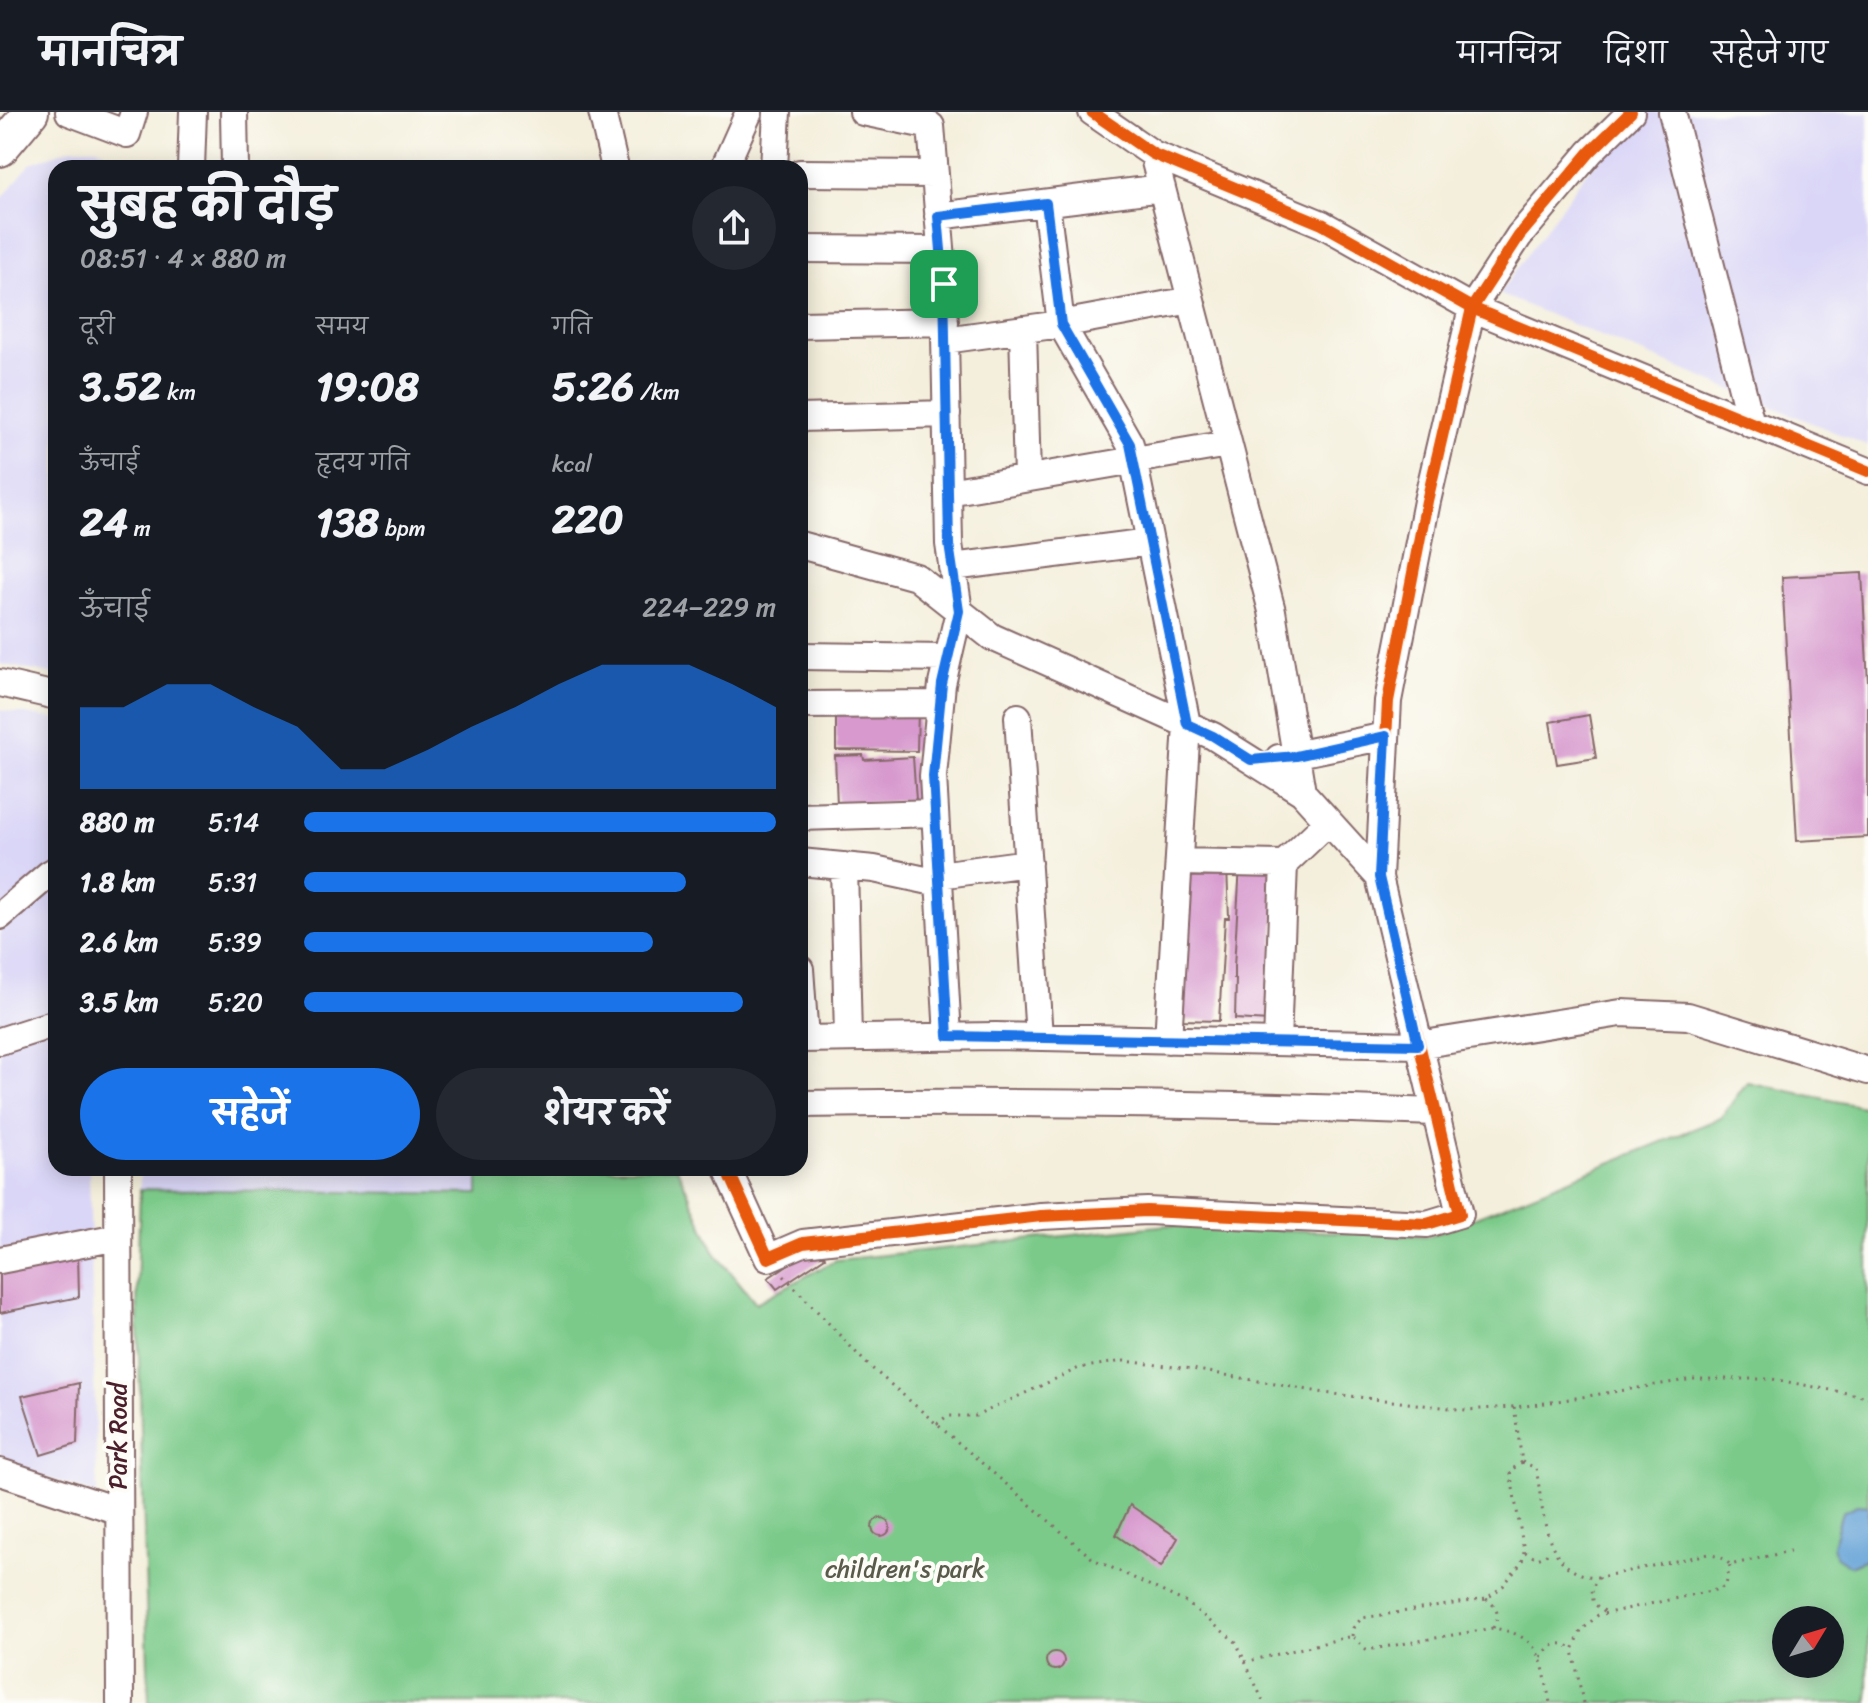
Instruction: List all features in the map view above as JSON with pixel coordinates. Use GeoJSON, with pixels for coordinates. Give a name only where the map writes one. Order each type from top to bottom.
{"type":"FeatureCollection","features":[{"type":"Feature","properties":{"kind":"main road"},"geometry":{"type":"LineString","coordinates":[[0,149],[31,112]]}},
{"type":"Feature","properties":{"kind":"street"},"geometry":{"type":"LineString","coordinates":[[69,112],[127,134],[134,112]]}},
{"type":"Feature","properties":{"kind":"street"},"geometry":{"type":"LineString","coordinates":[[191,160],[193,112]]}},
{"type":"Feature","properties":{"kind":"street"},"geometry":{"type":"LineString","coordinates":[[234,112],[235,160]]}},
{"type":"Feature","properties":{"kind":"street"},"geometry":{"type":"LineString","coordinates":[[602,112],[613,160]]}},
{"type":"Feature","properties":{"kind":"street"},"geometry":{"type":"LineString","coordinates":[[728,160],[749,112]]}},
{"type":"Feature","properties":{"kind":"street"},"geometry":{"type":"LineString","coordinates":[[774,160],[777,112]]}},
{"type":"Feature","properties":{"kind":"street"},"geometry":{"type":"LineString","coordinates":[[863,112],[931,126],[945,331],[952,567],[959,611],[940,704],[933,776],[948,1036]]}},
{"type":"Feature","properties":{"kind":"street"},"geometry":{"type":"LineString","coordinates":[[1092,112],[1153,154],[1322,224],[1472,308],[1868,471]]}},
{"type":"Feature","properties":{"kind":"street"},"geometry":{"type":"LineString","coordinates":[[731,1176],[768,1258],[803,1243],[1041,1216],[1147,1211],[1427,1224],[1460,1214],[1379,877],[1388,701],[1427,501],[1472,308],[1519,236],[1590,152],[1631,112]]}},
{"type":"Feature","properties":{"kind":"street"},"geometry":{"type":"LineString","coordinates":[[1672,112],[1751,424]]}},
{"type":"Feature","properties":{"kind":"street"},"geometry":{"type":"LineString","coordinates":[[1153,154],[1272,611],[1302,792]]}},
{"type":"Feature","properties":{"kind":"street"},"geometry":{"type":"LineString","coordinates":[[808,173],[935,174]]}},
{"type":"Feature","properties":{"kind":"street"},"geometry":{"type":"LineString","coordinates":[[938,216],[1162,188]]}},
{"type":"Feature","properties":{"kind":"street"},"geometry":{"type":"LineString","coordinates":[[1046,203],[1061,324],[1130,444],[1187,724],[1168,1040]]}},
{"type":"Feature","properties":{"kind":"street"},"geometry":{"type":"LineString","coordinates":[[808,249],[941,250]]}},
{"type":"Feature","properties":{"kind":"street"},"geometry":{"type":"LineString","coordinates":[[808,325],[945,331],[1023,329],[1191,300]]}},
{"type":"Feature","properties":{"kind":"street"},"geometry":{"type":"LineString","coordinates":[[1023,329],[1027,478]]}},
{"type":"Feature","properties":{"kind":"street"},"geometry":{"type":"LineString","coordinates":[[808,418],[947,414]]}},
{"type":"Feature","properties":{"kind":"street"},"geometry":{"type":"LineString","coordinates":[[948,492],[1228,444]]}},
{"type":"Feature","properties":{"kind":"street"},"geometry":{"type":"LineString","coordinates":[[952,567],[1150,542]]}},
{"type":"Feature","properties":{"kind":"street"},"geometry":{"type":"LineString","coordinates":[[808,547],[916,577],[992,637],[1213,736],[1302,792],[1379,877]]}},
{"type":"Feature","properties":{"kind":"street"},"geometry":{"type":"LineString","coordinates":[[808,656],[948,658]]}},
{"type":"Feature","properties":{"kind":"street"},"geometry":{"type":"LineString","coordinates":[[0,683],[48,694]]}},
{"type":"Feature","properties":{"kind":"street"},"geometry":{"type":"LineString","coordinates":[[808,705],[940,704]]}},
{"type":"Feature","properties":{"kind":"street"},"geometry":{"type":"LineString","coordinates":[[1018,717],[1039,1037]]}},
{"type":"Feature","properties":{"kind":"street"},"geometry":{"type":"LineString","coordinates":[[1251,760],[1296,756],[1386,736]]}},
{"type":"Feature","properties":{"kind":"street"},"geometry":{"type":"LineString","coordinates":[[808,817],[935,813]]}},
{"type":"Feature","properties":{"kind":"street"},"geometry":{"type":"LineString","coordinates":[[1277,1042],[1284,864],[1328,822]]}},
{"type":"Feature","properties":{"kind":"street"},"geometry":{"type":"LineString","coordinates":[[1179,862],[1284,864]]}},
{"type":"Feature","properties":{"kind":"street"},"geometry":{"type":"LineString","coordinates":[[808,863],[939,879],[1028,863]]}},
{"type":"Feature","properties":{"kind":"street"},"geometry":{"type":"LineString","coordinates":[[844,866],[848,1038]]}},
{"type":"Feature","properties":{"kind":"street"},"geometry":{"type":"LineString","coordinates":[[0,916],[48,875]]}},
{"type":"Feature","properties":{"kind":"street"},"geometry":{"type":"LineString","coordinates":[[808,1039],[948,1036],[1418,1045],[1621,1013],[1688,1016],[1868,1071]]}},
{"type":"Feature","properties":{"kind":"street"},"geometry":{"type":"LineString","coordinates":[[0,1041],[48,1026]]}},
{"type":"Feature","properties":{"kind":"street"},"geometry":{"type":"LineString","coordinates":[[808,1104],[965,1101],[1119,1103],[1435,1112]]}},
{"type":"Feature","properties":{"kind":"street","name":"Park Road"},"geometry":{"type":"LineString","coordinates":[[118,1176],[120,1703]]}},
{"type":"Feature","properties":{"kind":"street"},"geometry":{"type":"LineString","coordinates":[[0,1260],[118,1237]]}},
{"type":"Feature","properties":{"kind":"street"},"geometry":{"type":"LineString","coordinates":[[0,1472],[119,1511]]}},
{"type":"Feature","properties":{"kind":"path"},"geometry":{"type":"LineString","coordinates":[[768,1258],[805,1302],[866,1363],[1093,1559],[1187,1603],[1236,1642],[1264,1703]]}},
{"type":"Feature","properties":{"kind":"path"},"geometry":{"type":"LineString","coordinates":[[937,1424],[947,1416],[976,1416],[1079,1368],[1124,1361],[1192,1369],[1325,1393],[1466,1410],[1514,1406],[1693,1379],[1772,1379],[1868,1397]]}},
{"type":"Feature","properties":{"kind":"path"},"geometry":{"type":"LineString","coordinates":[[1514,1406],[1522,1462]]}},
{"type":"Feature","properties":{"kind":"path"},"geometry":{"type":"LineString","coordinates":[[1522,1462],[1536,1468],[1550,1548],[1572,1570],[1588,1577],[1600,1577],[1709,1554],[1725,1559],[1730,1565]]}},
{"type":"Feature","properties":{"kind":"path"},"geometry":{"type":"LineString","coordinates":[[1352,1636],[1353,1628],[1362,1618],[1486,1599],[1503,1586],[1522,1562],[1524,1551],[1510,1471],[1522,1462]]}},
{"type":"Feature","properties":{"kind":"path"},"geometry":{"type":"LineString","coordinates":[[1524,1551],[1537,1559],[1545,1556],[1550,1548]]}},
{"type":"Feature","properties":{"kind":"path"},"geometry":{"type":"LineString","coordinates":[[1730,1565],[1790,1551]]}},
{"type":"Feature","properties":{"kind":"path"},"geometry":{"type":"LineString","coordinates":[[1583,1703],[1573,1650],[1581,1631],[1598,1615],[1720,1589],[1726,1585],[1730,1565]]}},
{"type":"Feature","properties":{"kind":"path"},"geometry":{"type":"LineString","coordinates":[[1600,1577],[1591,1592],[1594,1604],[1607,1613]]}},
{"type":"Feature","properties":{"kind":"path"},"geometry":{"type":"LineString","coordinates":[[1486,1599],[1496,1606],[1498,1619],[1493,1628]]}},
{"type":"Feature","properties":{"kind":"path"},"geometry":{"type":"LineString","coordinates":[[1352,1636],[1367,1650],[1493,1628],[1504,1630],[1533,1645],[1541,1657],[1550,1703]]}},
{"type":"Feature","properties":{"kind":"path"},"geometry":{"type":"LineString","coordinates":[[1245,1662],[1352,1636]]}},
{"type":"Feature","properties":{"kind":"path"},"geometry":{"type":"LineString","coordinates":[[1541,1657],[1550,1646],[1556,1644],[1573,1650]]}},
{"type":"Feature","properties":{"kind":"shaded area"},"geometry":{"type":"Polygon","coordinates":[[[1647,112],[1868,112],[1868,446],[1499,294],[1585,174],[1647,112]]]}},
{"type":"Feature","properties":{"kind":"shaded area"},"geometry":{"type":"Polygon","coordinates":[[[72,148],[97,148],[120,160],[48,160],[48,673],[0,664],[0,201],[31,163],[72,148]]]}},
{"type":"Feature","properties":{"kind":"shaded area"},"geometry":{"type":"Polygon","coordinates":[[[0,710],[48,718],[48,1176],[89,1176],[97,1495],[0,1461],[0,710]]]}},
{"type":"Feature","properties":{"kind":"shaded area"},"geometry":{"type":"Polygon","coordinates":[[[140,1176],[478,1176],[478,1194],[140,1189],[140,1176]]]}},
{"type":"Feature","properties":{"kind":"green space","name":"children's park"},"geometry":{"type":"Polygon","coordinates":[[[1747,1082],[1868,1108],[1868,1703],[149,1703],[137,1289],[140,1189],[478,1194],[478,1176],[681,1176],[715,1253],[756,1303],[836,1260],[1168,1225],[1429,1236],[1721,1118],[1747,1082]]]}},
{"type":"Feature","properties":{"kind":"water"},"geometry":{"type":"Polygon","coordinates":[[[1857,1505],[1868,1506],[1868,1558],[1850,1566],[1836,1557],[1833,1545],[1842,1512],[1857,1505]]]}},
{"type":"Feature","properties":{"kind":"building"},"geometry":{"type":"Polygon","coordinates":[[[1862,573],[1868,683],[1868,837],[1797,841],[1782,577],[1862,573]]]}},
{"type":"Feature","properties":{"kind":"building"},"geometry":{"type":"Polygon","coordinates":[[[836,709],[918,710],[917,751],[836,750],[836,709]]]}},
{"type":"Feature","properties":{"kind":"building"},"geometry":{"type":"Polygon","coordinates":[[[1589,715],[1596,758],[1557,764],[1550,722],[1589,715]]]}},
{"type":"Feature","properties":{"kind":"building"},"geometry":{"type":"Polygon","coordinates":[[[863,755],[864,760],[913,757],[916,800],[837,805],[835,756],[863,755]]]}},
{"type":"Feature","properties":{"kind":"building"},"geometry":{"type":"Polygon","coordinates":[[[1240,865],[1278,866],[1269,1021],[1235,1019],[1234,967],[1240,865]]]}},
{"type":"Feature","properties":{"kind":"building"},"geometry":{"type":"Polygon","coordinates":[[[1187,866],[1227,867],[1229,918],[1225,918],[1219,1021],[1182,1020],[1187,866]]]}},
{"type":"Feature","properties":{"kind":"building"},"geometry":{"type":"Polygon","coordinates":[[[816,1246],[825,1257],[777,1289],[768,1278],[816,1246]]]}},
{"type":"Feature","properties":{"kind":"building"},"geometry":{"type":"Polygon","coordinates":[[[78,1253],[79,1297],[0,1313],[0,1269],[78,1253]]]}},
{"type":"Feature","properties":{"kind":"building"},"geometry":{"type":"Polygon","coordinates":[[[79,1383],[77,1444],[41,1455],[22,1396],[79,1383]]]}},
{"type":"Feature","properties":{"kind":"building"},"geometry":{"type":"Polygon","coordinates":[[[1130,1505],[1178,1538],[1161,1567],[1116,1535],[1130,1505]]]}},
{"type":"Feature","properties":{"kind":"building"},"geometry":{"type":"Polygon","coordinates":[[[881,1518],[890,1527],[881,1536],[872,1527],[881,1518]]]}},
{"type":"Feature","properties":{"kind":"building"},"geometry":{"type":"Polygon","coordinates":[[[1055,1652],[1064,1661],[1055,1670],[1046,1661],[1055,1652]]]}},
{"type":"Feature","properties":{"kind":"cycle path"},"geometry":{"type":"LineString","coordinates":[[1092,112],[1153,154],[1322,224],[1472,308],[1868,471]]}},
{"type":"Feature","properties":{"kind":"cycle path"},"geometry":{"type":"LineString","coordinates":[[731,1176],[768,1258],[803,1243],[1041,1216],[1147,1211],[1427,1224],[1460,1214],[1379,877],[1388,701],[1427,501],[1472,308],[1519,236],[1590,152],[1631,112]]}},
{"type":"Feature","properties":{"kind":"route"},"geometry":{"type":"LineString","coordinates":[[1046,203],[1061,324],[1130,444],[1187,724],[1251,760],[1296,756],[1386,736],[1379,877],[1418,1045],[948,1036],[933,776],[942,684],[959,611],[949,544],[944,284],[938,216],[1046,203]]}}]}
